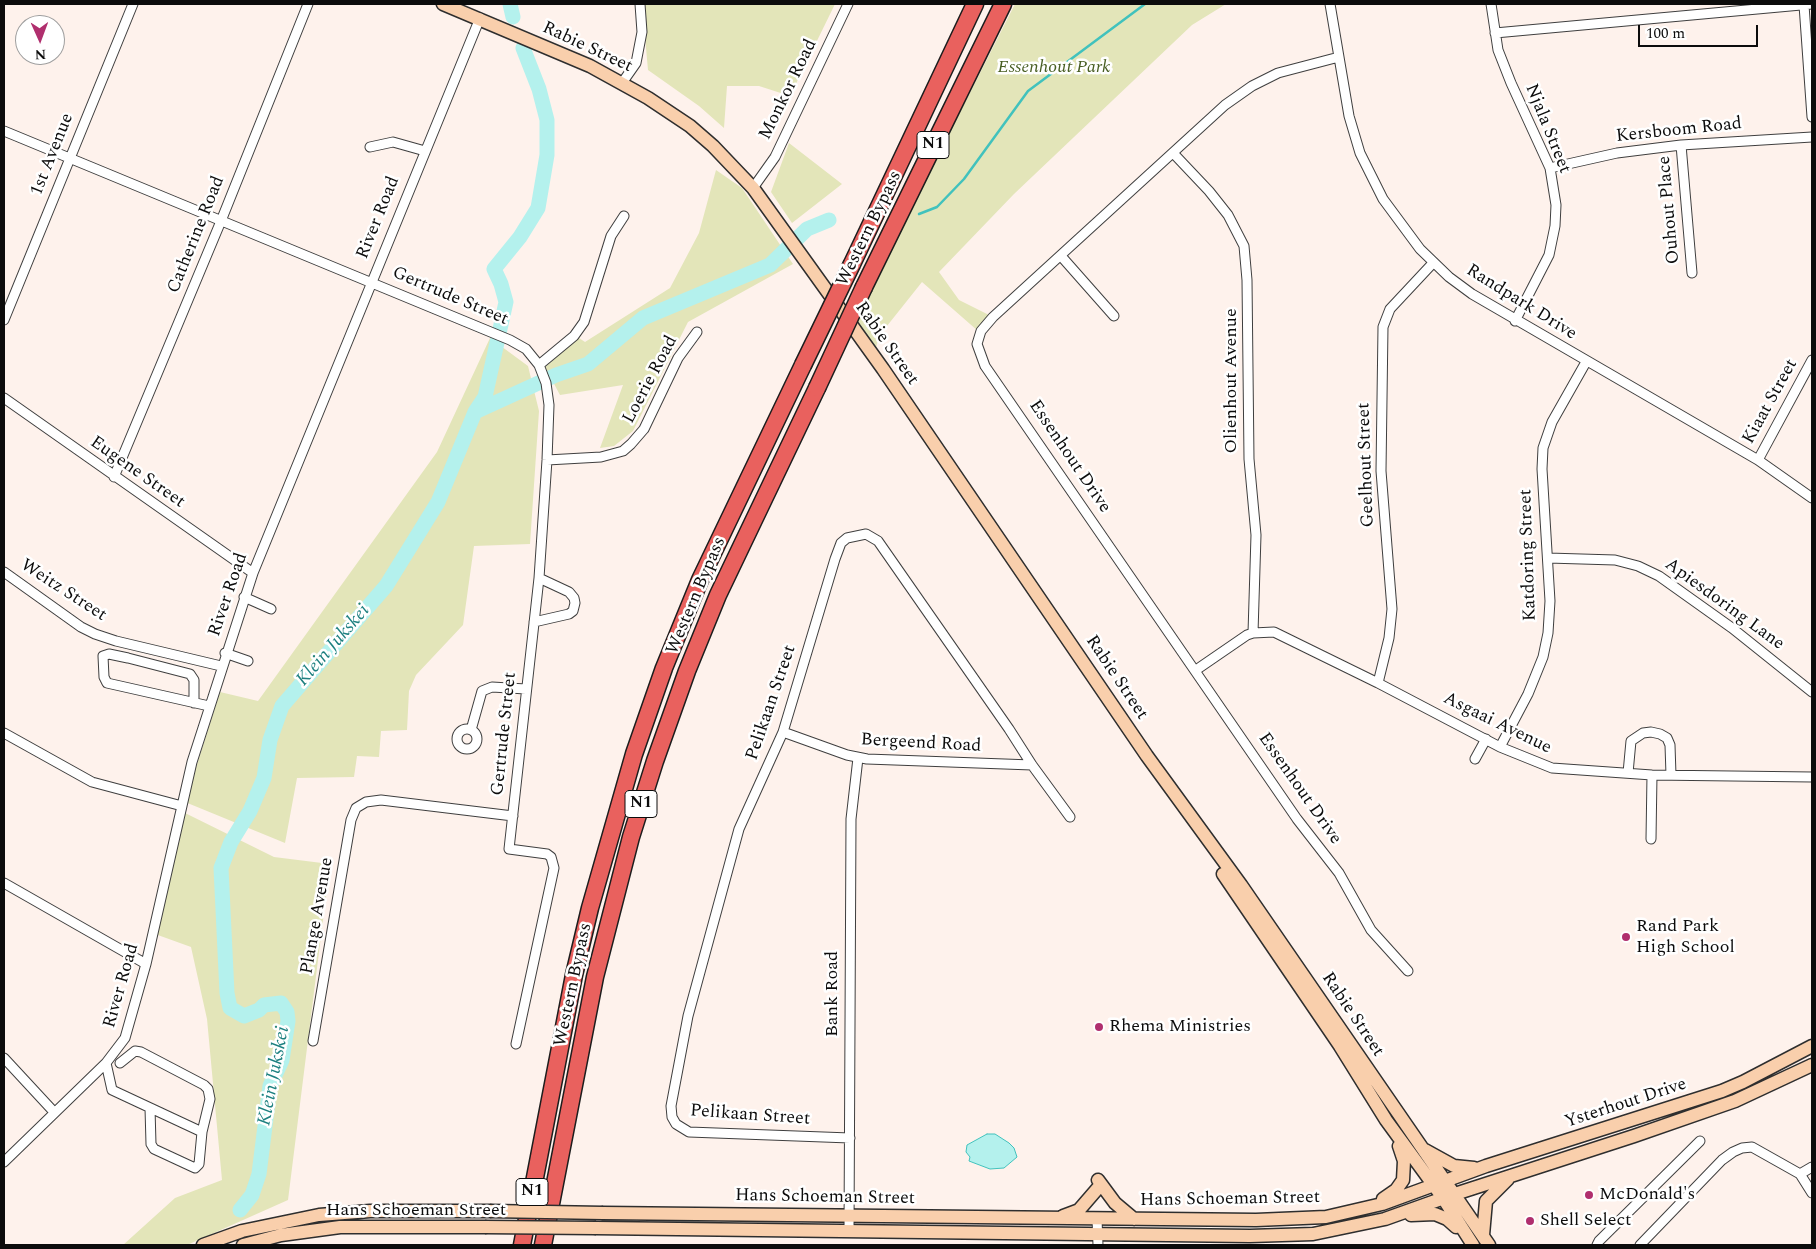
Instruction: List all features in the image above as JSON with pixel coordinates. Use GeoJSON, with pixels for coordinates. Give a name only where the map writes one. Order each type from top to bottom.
{"type":"FeatureCollection","features":[{"type":"Feature","properties":{"kind":"highway","name":"Western Bypass"},"geometry":{"type":"LineString","coordinates":[[522,1245],[574,974],[590,908],[634,754],[664,668],[700,580],[975,4]]}},
{"type":"Feature","properties":{"kind":"highway","name":"Western Bypass"},"geometry":{"type":"LineString","coordinates":[[543,1245],[602,947],[631,837],[655,761],[687,671],[718,595],[864,287],[1003,4]]}},
{"type":"Feature","properties":{"kind":"main road","name":"Rabie Street"},"geometry":{"type":"LineString","coordinates":[[443,4],[590,66],[622,83],[690,126],[713,146],[752,188],[888,376],[1176,798],[1241,885],[1423,1149],[1440,1183]]}},
{"type":"Feature","properties":{"kind":"main road","name":"Rabie Street"},"geometry":{"type":"LineString","coordinates":[[1176,798],[1195,832],[1340,1046],[1386,1120],[1440,1183]]}},
{"type":"Feature","properties":{"kind":"main road","name":"Ysterhout Drive"},"geometry":{"type":"LineString","coordinates":[[1440,1183],[1486,1166],[1722,1091],[1812,1046]]}},
{"type":"Feature","properties":{"kind":"main road","name":"Ysterhout Drive"},"geometry":{"type":"LineString","coordinates":[[1449,1196],[1735,1101],[1812,1064]]}},
{"type":"Feature","properties":{"kind":"main road"},"geometry":{"type":"LineString","coordinates":[[1348,1213],[1386,1198],[1402,1181],[1405,1169],[1404,1156],[1386,1120]]}},
{"type":"Feature","properties":{"kind":"main road"},"geometry":{"type":"LineString","coordinates":[[1423,1149],[1454,1166],[1472,1168],[1486,1166]]}},
{"type":"Feature","properties":{"kind":"main road"},"geometry":{"type":"LineString","coordinates":[[1486,1240],[1486,1201],[1513,1174]]}},
{"type":"Feature","properties":{"kind":"main road"},"geometry":{"type":"LineString","coordinates":[[1440,1183],[1486,1240]]}},
{"type":"Feature","properties":{"kind":"main road","name":"Hans Schoeman Street"},"geometry":{"type":"LineString","coordinates":[[204,1245],[276,1222],[319,1215],[370,1211],[1097,1219],[1310,1219],[1348,1213],[1382,1204],[1440,1183]]}},
{"type":"Feature","properties":{"kind":"main road"},"geometry":{"type":"LineString","coordinates":[[1053,1218],[1078,1210],[1098,1184],[1115,1203],[1134,1219]]}},
{"type":"Feature","properties":{"kind":"main road"},"geometry":{"type":"LineString","coordinates":[[1449,1196],[1472,1243]]}},
{"type":"Feature","properties":{"kind":"main road","name":"Hans Schoeman Street"},"geometry":{"type":"LineString","coordinates":[[243,1245],[281,1235],[348,1226],[849,1231],[1098,1240],[1290,1235],[1327,1232],[1385,1219],[1449,1196]]}},
{"type":"Feature","properties":{"kind":"main road"},"geometry":{"type":"LineString","coordinates":[[1385,1219],[1418,1213],[1435,1214],[1447,1219],[1472,1243]]}},
{"type":"Feature","properties":{"kind":"street","name":"1st Avenue"},"geometry":{"type":"LineString","coordinates":[[4,320],[133,4]]}},
{"type":"Feature","properties":{"kind":"street","name":"Catherine Road"},"geometry":{"type":"LineString","coordinates":[[114,477],[221,221],[308,4]]}},
{"type":"Feature","properties":{"kind":"street","name":"Monkor Road"},"geometry":{"type":"LineString","coordinates":[[752,188],[775,157],[848,4]]}},
{"type":"Feature","properties":{"kind":"street","name":"Randpark Drive"},"geometry":{"type":"LineString","coordinates":[[1330,4],[1349,116],[1366,166],[1396,219],[1433,263],[1472,294],[1586,362],[1758,460],[1812,498]]}},
{"type":"Feature","properties":{"kind":"street","name":"Njala Street"},"geometry":{"type":"LineString","coordinates":[[1492,4],[1498,50],[1550,168],[1556,205],[1550,248],[1542,271],[1516,321]]}},
{"type":"Feature","properties":{"kind":"street"},"geometry":{"type":"LineString","coordinates":[[1495,33],[1808,4],[1812,117]]}},
{"type":"Feature","properties":{"kind":"street"},"geometry":{"type":"LineString","coordinates":[[622,83],[636,63],[642,32],[639,5]]}},
{"type":"Feature","properties":{"kind":"street","name":"River Road"},"geometry":{"type":"LineString","coordinates":[[4,1162],[106,1063],[125,1038],[146,964],[192,762],[244,597],[371,281],[480,18]]}},
{"type":"Feature","properties":{"kind":"street","name":"Essenhout Drive"},"geometry":{"type":"LineString","coordinates":[[1339,58],[1288,70],[1252,86],[1226,105],[988,322],[978,340],[979,354],[1297,819],[1340,873],[1360,914],[1376,938],[1408,971]]}},
{"type":"Feature","properties":{"kind":"street","name":"Gertrude Street"},"geometry":{"type":"LineString","coordinates":[[4,131],[510,340],[526,349],[540,369],[546,383],[549,412],[547,460],[534,622],[509,849],[547,854],[551,858],[554,868],[516,1044]]}},
{"type":"Feature","properties":{"kind":"street","name":"Kersboom Road"},"geometry":{"type":"LineString","coordinates":[[1550,168],[1617,153],[1681,145],[1812,137]]}},
{"type":"Feature","properties":{"kind":"street"},"geometry":{"type":"LineString","coordinates":[[370,147],[393,142],[425,151]]}},
{"type":"Feature","properties":{"kind":"street","name":"Ouhout Place"},"geometry":{"type":"LineString","coordinates":[[1681,145],[1692,273]]}},
{"type":"Feature","properties":{"kind":"street","name":"Olienhout Avenue"},"geometry":{"type":"LineString","coordinates":[[1174,154],[1209,191],[1228,215],[1244,246],[1248,280],[1249,459],[1256,535],[1253,632]]}},
{"type":"Feature","properties":{"kind":"street"},"geometry":{"type":"LineString","coordinates":[[540,369],[574,336],[584,322],[592,302],[611,236],[624,216]]}},
{"type":"Feature","properties":{"kind":"street"},"geometry":{"type":"LineString","coordinates":[[1061,256],[1114,316]]}},
{"type":"Feature","properties":{"kind":"street","name":"Geelhout Street"},"geometry":{"type":"LineString","coordinates":[[1378,683],[1389,638],[1392,609],[1381,471],[1383,327],[1390,309],[1433,263]]}},
{"type":"Feature","properties":{"kind":"street","name":"Loerie Road"},"geometry":{"type":"LineString","coordinates":[[547,460],[601,457],[623,451],[644,429],[678,358],[696,332]]}},
{"type":"Feature","properties":{"kind":"street","name":"Kiaat Street"},"geometry":{"type":"LineString","coordinates":[[1758,460],[1812,360]]}},
{"type":"Feature","properties":{"kind":"street","name":"Katdoring Street"},"geometry":{"type":"LineString","coordinates":[[1500,747],[1526,701],[1544,657],[1550,614],[1542,468],[1543,448],[1550,427],[1586,362]]}},
{"type":"Feature","properties":{"kind":"street","name":"Eugene Street"},"geometry":{"type":"LineString","coordinates":[[4,398],[253,573]]}},
{"type":"Feature","properties":{"kind":"street","name":"Pelikaan Street"},"geometry":{"type":"LineString","coordinates":[[850,1138],[697,1133],[679,1128],[672,1117],[672,1099],[685,1030],[739,829],[784,732],[838,549],[847,538],[866,534],[878,541],[888,553],[1009,728],[1032,766],[1070,817]]}},
{"type":"Feature","properties":{"kind":"street","name":"Apiesdoring Lane"},"geometry":{"type":"LineString","coordinates":[[1548,558],[1615,560],[1638,566],[1659,576],[1732,628],[1812,692]]}},
{"type":"Feature","properties":{"kind":"street","name":"Weitz Street"},"geometry":{"type":"LineString","coordinates":[[4,572],[81,627],[95,634],[116,641],[221,666]]}},
{"type":"Feature","properties":{"kind":"street"},"geometry":{"type":"LineString","coordinates":[[534,622],[569,614],[574,611],[575,603],[574,598],[568,592],[538,578]]}},
{"type":"Feature","properties":{"kind":"street"},"geometry":{"type":"LineString","coordinates":[[244,597],[272,609]]}},
{"type":"Feature","properties":{"kind":"street"},"geometry":{"type":"LineString","coordinates":[[1196,670],[1236,641],[1253,632]]}},
{"type":"Feature","properties":{"kind":"street","name":"Asgaai Avenue"},"geometry":{"type":"LineString","coordinates":[[1253,632],[1274,632],[1284,636],[1500,747],[1552,768],[1652,775],[1812,777]]}},
{"type":"Feature","properties":{"kind":"street"},"geometry":{"type":"LineString","coordinates":[[225,653],[248,661]]}},
{"type":"Feature","properties":{"kind":"street"},"geometry":{"type":"LineString","coordinates":[[194,703],[194,680],[190,674],[118,656],[106,654],[103,656],[104,677],[107,683],[194,703],[209,706]]}},
{"type":"Feature","properties":{"kind":"street"},"geometry":{"type":"LineString","coordinates":[[471,730],[482,691],[492,686],[526,689]]}},
{"type":"Feature","properties":{"kind":"street","name":"Bergeend Road"},"geometry":{"type":"LineString","coordinates":[[784,732],[858,758],[1032,766]]}},
{"type":"Feature","properties":{"kind":"street"},"geometry":{"type":"LineString","coordinates":[[1628,773],[1632,741],[1643,733],[1651,732],[1667,738],[1670,745],[1671,775]]}},
{"type":"Feature","properties":{"kind":"street"},"geometry":{"type":"LineString","coordinates":[[4,733],[92,782],[182,806]]}},
{"type":"Feature","properties":{"kind":"street"},"geometry":{"type":"LineString","coordinates":[[1475,759],[1486,739]]}},
{"type":"Feature","properties":{"kind":"street","name":"Bank Road"},"geometry":{"type":"LineString","coordinates":[[849,1231],[851,819],[858,758]]}},
{"type":"Feature","properties":{"kind":"street"},"geometry":{"type":"LineString","coordinates":[[1651,839],[1652,775]]}},
{"type":"Feature","properties":{"kind":"street","name":"Plange Avenue"},"geometry":{"type":"LineString","coordinates":[[313,1041],[351,820],[356,808],[366,802],[386,801],[513,816]]}},
{"type":"Feature","properties":{"kind":"street"},"geometry":{"type":"LineString","coordinates":[[4,883],[146,964]]}},
{"type":"Feature","properties":{"kind":"street"},"geometry":{"type":"LineString","coordinates":[[120,1063],[135,1052],[141,1052],[204,1085],[208,1089],[210,1099],[202,1132],[199,1164],[195,1168],[189,1167],[154,1148],[151,1144],[150,1108]]}},
{"type":"Feature","properties":{"kind":"street"},"geometry":{"type":"LineString","coordinates":[[4,1058],[54,1112]]}},
{"type":"Feature","properties":{"kind":"street"},"geometry":{"type":"LineString","coordinates":[[106,1063],[112,1090],[202,1132]]}},
{"type":"Feature","properties":{"kind":"street"},"geometry":{"type":"LineString","coordinates":[[1597,1245],[1700,1142]]}},
{"type":"Feature","properties":{"kind":"street"},"geometry":{"type":"LineString","coordinates":[[1640,1245],[1733,1152],[1752,1147],[1800,1174],[1812,1193]]}},
{"type":"Feature","properties":{"kind":"street"},"geometry":{"type":"LineString","coordinates":[[1800,1174],[1812,1168]]}},
{"type":"Feature","properties":{"kind":"street"},"geometry":{"type":"LineString","coordinates":[[1097,1219],[1098,1240]]}},
{"type":"Feature","properties":{"kind":"green space"},"geometry":{"type":"Polygon","coordinates":[[[642,4],[835,4],[790,96],[759,86],[727,86],[724,128],[699,106],[648,70],[642,4]]]}},
{"type":"Feature","properties":{"kind":"green space","name":"Essenhout Park"},"geometry":{"type":"Polygon","coordinates":[[[1015,4],[1226,4],[1192,25],[1014,194],[939,272],[959,300],[991,316],[978,331],[922,282],[879,336],[874,356],[850,329],[1015,4]]]}},
{"type":"Feature","properties":{"kind":"green space"},"geometry":{"type":"Polygon","coordinates":[[[789,143],[842,184],[792,223],[771,192],[789,143]]]}},
{"type":"Feature","properties":{"kind":"green space"},"geometry":{"type":"Polygon","coordinates":[[[716,170],[742,188],[793,264],[688,322],[633,431],[614,446],[600,448],[623,385],[560,395],[545,367],[579,338],[585,342],[670,288],[699,233],[716,170]]]}},
{"type":"Feature","properties":{"kind":"green space"},"geometry":{"type":"Polygon","coordinates":[[[490,338],[528,366],[539,411],[530,544],[474,546],[463,625],[416,675],[409,691],[407,730],[381,731],[379,757],[357,756],[354,777],[297,778],[285,843],[185,802],[220,692],[258,701],[437,452],[490,338]]]}},
{"type":"Feature","properties":{"kind":"green space"},"geometry":{"type":"Polygon","coordinates":[[[183,812],[274,857],[330,864],[288,1200],[187,1245],[123,1245],[175,1198],[222,1180],[207,1019],[191,947],[155,934],[183,812]]]}},
{"type":"Feature","properties":{"kind":"water"},"geometry":{"type":"Polygon","coordinates":[[[987,1134],[995,1134],[1014,1148],[1017,1157],[1004,1168],[990,1169],[969,1161],[970,1157],[966,1152],[967,1145],[987,1134]]]}},
{"type":"Feature","properties":{"kind":"waterway","name":"Klein Jukskei"},"geometry":{"type":"LineString","coordinates":[[510,4],[513,17]]}},
{"type":"Feature","properties":{"kind":"waterway"},"geometry":{"type":"LineString","coordinates":[[919,214],[937,207],[964,179],[1028,91],[1145,4]]}},
{"type":"Feature","properties":{"kind":"waterway","name":"Klein Jukskei"},"geometry":{"type":"LineString","coordinates":[[240,1210],[252,1195],[259,1174],[270,1086],[282,1060],[288,1021],[287,1012],[281,1003],[264,1005],[259,1010],[244,1016],[230,1008],[227,993],[221,868],[231,842],[250,811],[264,778],[270,740],[282,706],[386,586],[438,502],[475,412],[485,397],[506,302],[494,269],[520,237],[538,208],[547,155],[547,120],[539,89],[523,48]]}},
{"type":"Feature","properties":{"kind":"waterway"},"geometry":{"type":"LineString","coordinates":[[475,412],[556,375],[588,364],[643,318],[770,265],[807,229],[829,220]]}},
{"type":"Feature","properties":{"kind":"place","name":"Rand Park High School"},"geometry":{"type":"Point","coordinates":[1626,937]}},
{"type":"Feature","properties":{"kind":"place","name":"Rhema Ministries"},"geometry":{"type":"Point","coordinates":[1099,1027]}},
{"type":"Feature","properties":{"kind":"place","name":"McDonald's"},"geometry":{"type":"Point","coordinates":[1589,1195]}},
{"type":"Feature","properties":{"kind":"place","name":"Shell Select"},"geometry":{"type":"Point","coordinates":[1530,1221]}}]}
